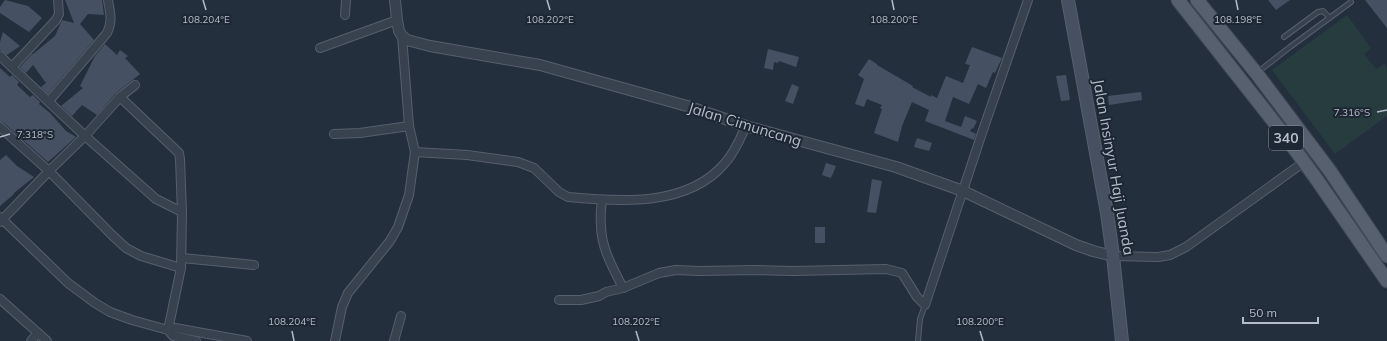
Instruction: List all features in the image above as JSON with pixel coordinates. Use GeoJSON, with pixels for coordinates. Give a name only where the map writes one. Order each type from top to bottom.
{"type":"FeatureCollection","features":[{"type":"Feature","properties":{"kind":"main road","name":"Jalan Insinyur Haji Juanda"},"geometry":{"type":"LineString","coordinates":[[1068,0],[1107,213],[1122,341]]}},
{"type":"Feature","properties":{"kind":"main road","name":"340"},"geometry":{"type":"LineString","coordinates":[[1178,0],[1245,83],[1385,274]]}},
{"type":"Feature","properties":{"kind":"main road","name":"340"},"geometry":{"type":"LineString","coordinates":[[1199,1],[1330,171],[1387,256]]}},
{"type":"Feature","properties":{"kind":"main road"},"geometry":{"type":"LineString","coordinates":[[1245,83],[1256,74]]}},
{"type":"Feature","properties":{"kind":"street"},"geometry":{"type":"LineString","coordinates":[[12,67],[50,28],[59,14],[58,0]]}},
{"type":"Feature","properties":{"kind":"street"},"geometry":{"type":"LineString","coordinates":[[49,101],[107,33],[111,23],[108,0]]}},
{"type":"Feature","properties":{"kind":"street"},"geometry":{"type":"LineString","coordinates":[[345,15],[346,0]]}},
{"type":"Feature","properties":{"kind":"street"},"geometry":{"type":"LineString","coordinates":[[334,341],[342,307],[348,293],[380,255],[398,227],[409,195],[415,152],[409,126],[402,36],[396,20],[395,0]]}},
{"type":"Feature","properties":{"kind":"street"},"geometry":{"type":"LineString","coordinates":[[559,300],[581,300],[599,296],[606,292],[623,288],[659,273],[676,270],[793,271],[886,268],[902,273],[917,297],[925,305],[1028,0]]}},
{"type":"Feature","properties":{"kind":"street"},"geometry":{"type":"LineString","coordinates":[[320,48],[396,20]]}},
{"type":"Feature","properties":{"kind":"street","name":"Jalan Cimuncang"},"geometry":{"type":"LineString","coordinates":[[402,36],[407,40],[430,46],[540,65],[687,106],[746,126],[896,168],[963,191],[1076,245],[1113,256]]}},
{"type":"Feature","properties":{"kind":"street"},"geometry":{"type":"LineString","coordinates":[[0,56],[85,136],[156,199],[182,212]]}},
{"type":"Feature","properties":{"kind":"street"},"geometry":{"type":"LineString","coordinates":[[135,85],[120,97],[85,136],[1,219],[68,283],[110,312],[168,330],[175,328],[226,339],[247,341]]}},
{"type":"Feature","properties":{"kind":"street"},"geometry":{"type":"LineString","coordinates":[[120,97],[179,153],[182,212],[182,258],[168,330]]}},
{"type":"Feature","properties":{"kind":"street"},"geometry":{"type":"LineString","coordinates":[[334,134],[409,126]]}},
{"type":"Feature","properties":{"kind":"street"},"geometry":{"type":"LineString","coordinates":[[415,152],[467,155],[518,162],[534,168],[568,197],[636,201],[697,187],[725,164],[734,152],[746,126]]}},
{"type":"Feature","properties":{"kind":"street"},"geometry":{"type":"LineString","coordinates":[[0,127],[48,171],[126,248],[142,256],[181,268]]}},
{"type":"Feature","properties":{"kind":"street"},"geometry":{"type":"LineString","coordinates":[[1113,256],[1158,257],[1170,254],[1186,247],[1304,162]]}},
{"type":"Feature","properties":{"kind":"street"},"geometry":{"type":"LineString","coordinates":[[602,200],[600,226],[602,238],[608,258],[623,288]]}},
{"type":"Feature","properties":{"kind":"street"},"geometry":{"type":"LineString","coordinates":[[182,258],[254,265]]}},
{"type":"Feature","properties":{"kind":"street"},"geometry":{"type":"LineString","coordinates":[[0,299],[46,341]]}},
{"type":"Feature","properties":{"kind":"street"},"geometry":{"type":"LineString","coordinates":[[394,341],[401,316]]}},
{"type":"Feature","properties":{"kind":"street"},"geometry":{"type":"LineString","coordinates":[[168,330],[173,336],[196,341]]}},
{"type":"Feature","properties":{"kind":"street"},"geometry":{"type":"LineString","coordinates":[[31,341],[38,333]]}},
{"type":"Feature","properties":{"kind":"lane"},"geometry":{"type":"LineString","coordinates":[[1256,74],[1351,2]]}},
{"type":"Feature","properties":{"kind":"lane"},"geometry":{"type":"LineString","coordinates":[[1284,38],[1318,12],[1323,11],[1330,18]]}},
{"type":"Feature","properties":{"kind":"lane"},"geometry":{"type":"LineString","coordinates":[[918,341],[920,318],[925,305]]}},
{"type":"Feature","properties":{"kind":"green space"},"geometry":{"type":"Polygon","coordinates":[[[1347,15],[1371,48],[1364,54],[1376,69],[1384,64],[1387,68],[1387,116],[1335,154],[1272,70],[1347,15]]]}},
{"type":"Feature","properties":{"kind":"building"},"geometry":{"type":"Polygon","coordinates":[[[5,0],[28,6],[42,18],[29,32],[0,13],[0,7],[5,0]]]}},
{"type":"Feature","properties":{"kind":"building"},"geometry":{"type":"Polygon","coordinates":[[[65,0],[102,0],[104,15],[88,14],[80,24],[94,40],[48,94],[41,87],[46,83],[33,65],[26,73],[20,67],[32,54],[55,36],[62,20],[74,23],[65,0]]]}},
{"type":"Feature","properties":{"kind":"building"},"geometry":{"type":"Polygon","coordinates":[[[1268,0],[1290,0],[1276,10],[1268,0]]]}},
{"type":"Feature","properties":{"kind":"building"},"geometry":{"type":"Polygon","coordinates":[[[1365,0],[1387,0],[1387,28],[1365,0]]]}},
{"type":"Feature","properties":{"kind":"building"},"geometry":{"type":"Polygon","coordinates":[[[3,32],[20,46],[7,55],[0,50],[0,42],[3,32]]]}},
{"type":"Feature","properties":{"kind":"building"},"geometry":{"type":"Polygon","coordinates":[[[105,44],[117,55],[120,50],[128,56],[125,58],[140,74],[116,93],[97,115],[82,105],[72,116],[61,106],[83,88],[80,86],[95,56],[105,44]]]}},
{"type":"Feature","properties":{"kind":"building"},"geometry":{"type":"Polygon","coordinates":[[[972,47],[1002,58],[995,73],[993,72],[986,88],[978,84],[969,104],[953,97],[945,121],[961,127],[965,116],[977,121],[973,129],[972,128],[970,131],[976,134],[974,140],[925,121],[929,110],[912,102],[902,126],[898,142],[874,133],[882,105],[867,99],[864,107],[855,104],[864,79],[858,75],[869,59],[913,86],[912,87],[931,97],[931,95],[937,98],[946,76],[963,83],[970,65],[965,64],[972,47]]]}},
{"type":"Feature","properties":{"kind":"building"},"geometry":{"type":"Polygon","coordinates":[[[768,49],[799,57],[796,67],[779,61],[778,63],[774,62],[773,70],[764,68],[768,49]]]}},
{"type":"Feature","properties":{"kind":"building"},"geometry":{"type":"Polygon","coordinates":[[[0,68],[10,77],[12,75],[19,82],[17,85],[30,97],[33,95],[40,102],[39,104],[50,113],[66,131],[76,137],[48,162],[4,123],[0,122],[0,68]]]}},
{"type":"Feature","properties":{"kind":"building"},"geometry":{"type":"Polygon","coordinates":[[[1066,75],[1070,100],[1061,101],[1056,76],[1066,75]]]}},
{"type":"Feature","properties":{"kind":"building"},"geometry":{"type":"Polygon","coordinates":[[[792,84],[799,87],[793,104],[785,101],[792,84]]]}},
{"type":"Feature","properties":{"kind":"building"},"geometry":{"type":"Polygon","coordinates":[[[1141,92],[1142,100],[1109,105],[1108,96],[1141,92]]]}},
{"type":"Feature","properties":{"kind":"building"},"geometry":{"type":"Polygon","coordinates":[[[917,138],[932,143],[929,151],[914,147],[917,138]]]}},
{"type":"Feature","properties":{"kind":"building"},"geometry":{"type":"Polygon","coordinates":[[[6,155],[17,166],[34,177],[0,206],[0,160],[6,155]]]}},
{"type":"Feature","properties":{"kind":"building"},"geometry":{"type":"Polygon","coordinates":[[[826,163],[836,166],[831,178],[822,175],[826,163]]]}},
{"type":"Feature","properties":{"kind":"building"},"geometry":{"type":"Polygon","coordinates":[[[872,179],[882,181],[876,213],[867,212],[872,179]]]}},
{"type":"Feature","properties":{"kind":"building"},"geometry":{"type":"Polygon","coordinates":[[[815,227],[825,227],[825,243],[815,243],[815,227]]]}}]}
